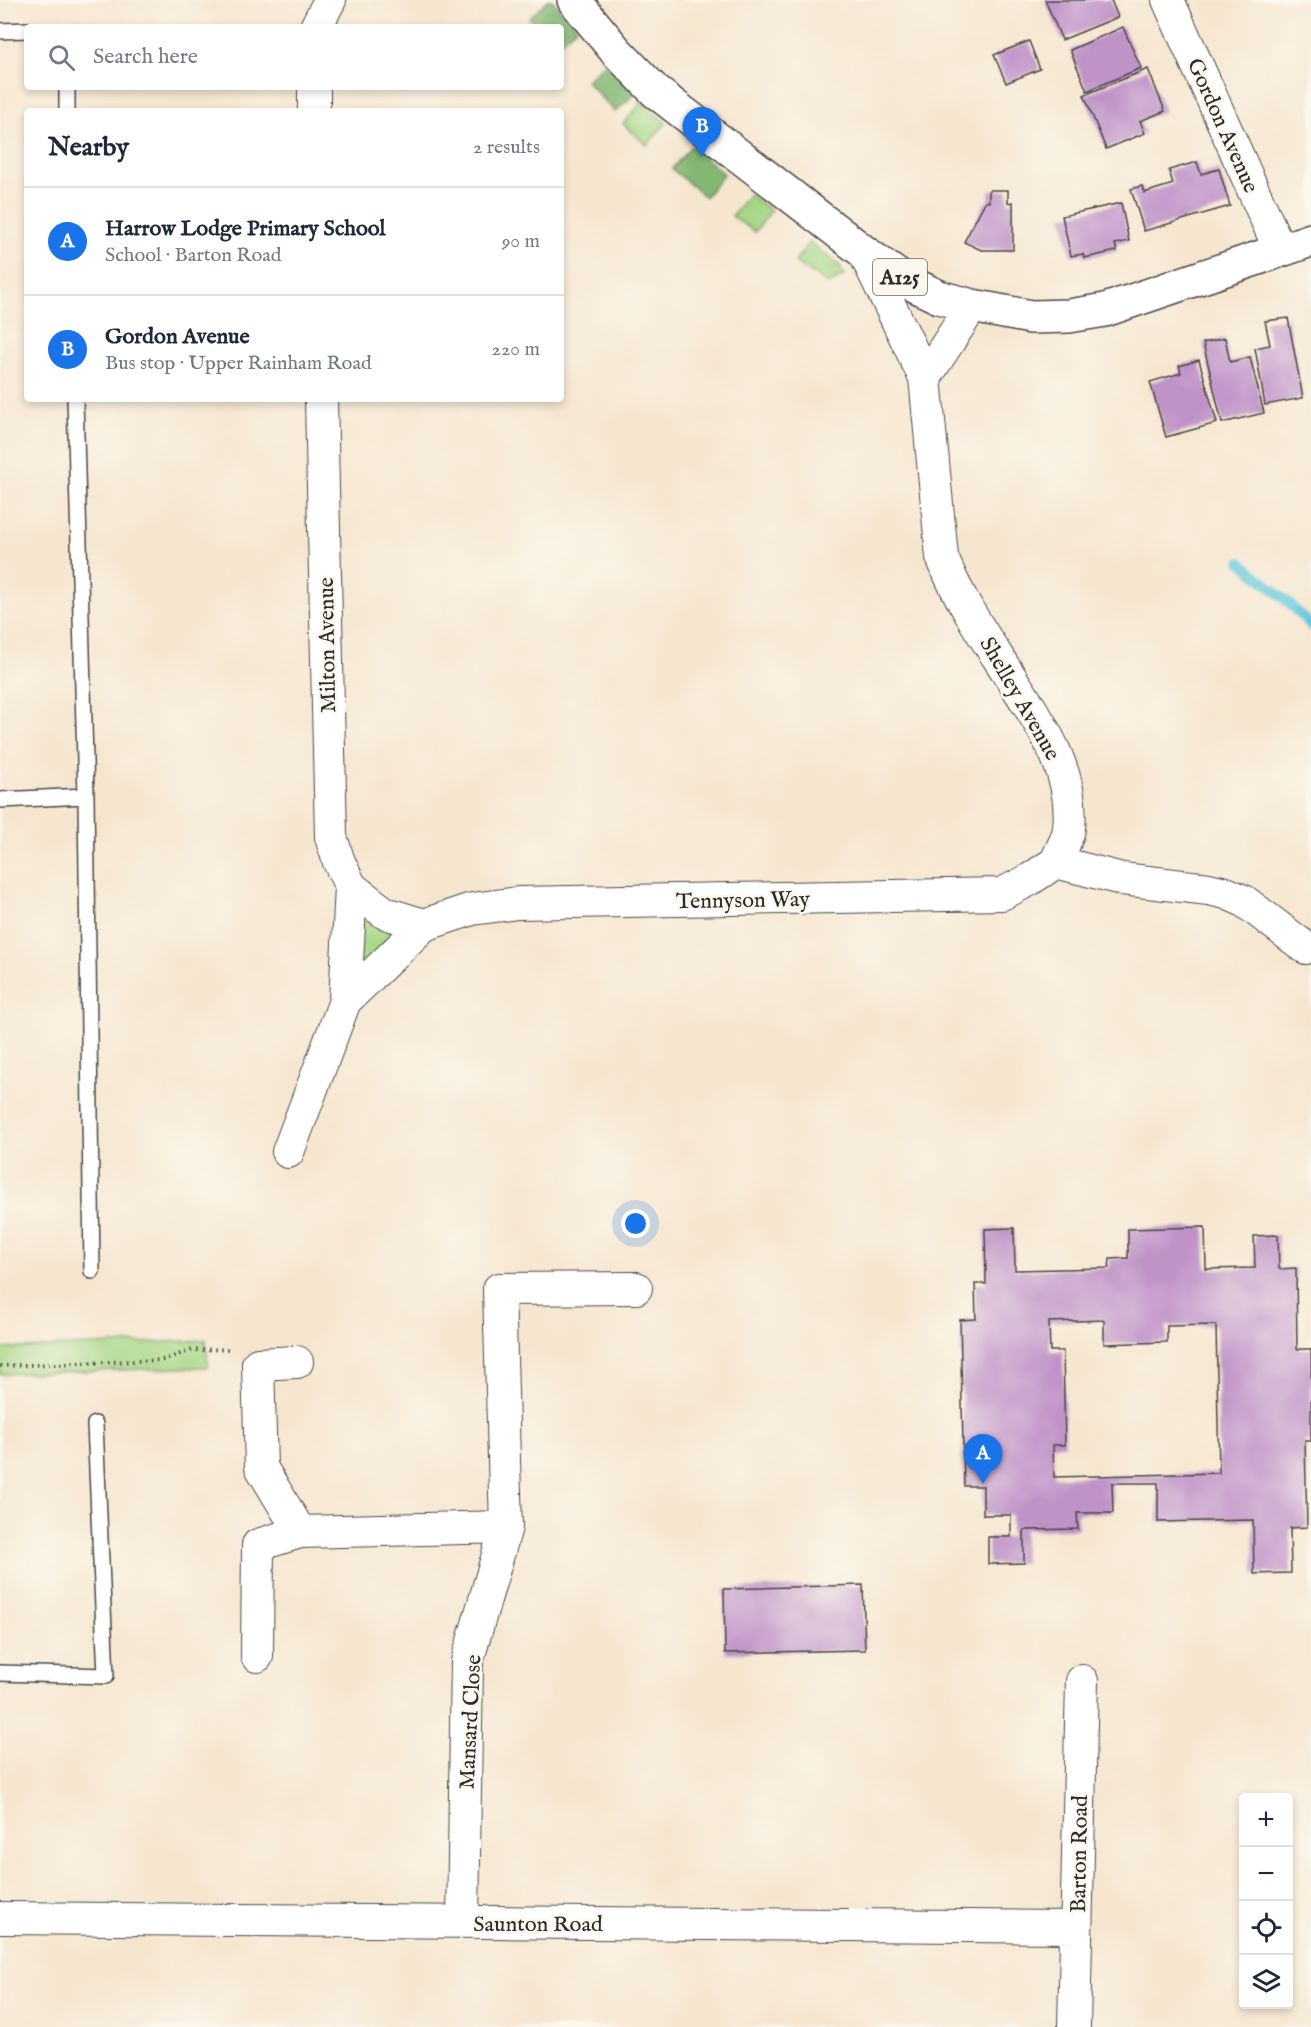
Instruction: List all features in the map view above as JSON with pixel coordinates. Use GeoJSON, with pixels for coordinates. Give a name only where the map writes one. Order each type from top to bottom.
{"type":"FeatureCollection","features":[{"type":"Feature","properties":{"kind":"main road","name":"A125"},"geometry":{"type":"LineString","coordinates":[[574,0],[616,51],[655,91],[864,252],[902,279],[939,297],[1031,317],[1069,316],[1105,310],[1311,240]]}},
{"type":"Feature","properties":{"kind":"street"},"geometry":{"type":"LineString","coordinates":[[318,24],[330,0]]}},
{"type":"Feature","properties":{"kind":"street","name":"Gordon Avenue"},"geometry":{"type":"LineString","coordinates":[[1168,0],[1280,250]]}},
{"type":"Feature","properties":{"kind":"street"},"geometry":{"type":"LineString","coordinates":[[314,90],[314,108]]}},
{"type":"Feature","properties":{"kind":"street","name":"Shelley Avenue"},"geometry":{"type":"LineString","coordinates":[[864,252],[925,378],[942,557],[953,585],[1045,732],[1060,763],[1069,797],[1069,830],[1056,862]]}},
{"type":"Feature","properties":{"kind":"street"},"geometry":{"type":"LineString","coordinates":[[925,378],[972,306]]}},
{"type":"Feature","properties":{"kind":"street","name":"Milton Avenue"},"geometry":{"type":"LineString","coordinates":[[321,402],[331,837],[339,862],[351,887],[386,913],[424,925],[345,1002]]}},
{"type":"Feature","properties":{"kind":"street"},"geometry":{"type":"LineString","coordinates":[[1056,862],[1122,879],[1227,893],[1244,901],[1306,948]]}},
{"type":"Feature","properties":{"kind":"street","name":"Tennyson Way"},"geometry":{"type":"LineString","coordinates":[[424,925],[472,909],[518,903],[1002,894],[1056,862]]}},
{"type":"Feature","properties":{"kind":"street","name":"Milton Avenue"},"geometry":{"type":"LineString","coordinates":[[288,1152],[345,1002],[351,887]]}},
{"type":"Feature","properties":{"kind":"street","name":"Mansard Close"},"geometry":{"type":"LineString","coordinates":[[463,1922],[467,1662],[507,1527],[499,1289],[636,1288]]}},
{"type":"Feature","properties":{"kind":"street"},"geometry":{"type":"LineString","coordinates":[[297,1362],[258,1364],[261,1467],[300,1532]]}},
{"type":"Feature","properties":{"kind":"street"},"geometry":{"type":"LineString","coordinates":[[257,1656],[258,1545],[300,1532],[507,1527]]}},
{"type":"Feature","properties":{"kind":"street","name":"Barton Road"},"geometry":{"type":"LineString","coordinates":[[1074,2027],[1082,1681]]}},
{"type":"Feature","properties":{"kind":"street","name":"Saunton Road"},"geometry":{"type":"LineString","coordinates":[[0,1918],[1076,1927]]}},
{"type":"Feature","properties":{"kind":"lane"},"geometry":{"type":"LineString","coordinates":[[0,31],[24,30]]}},
{"type":"Feature","properties":{"kind":"lane"},"geometry":{"type":"LineString","coordinates":[[67,90],[67,108]]}},
{"type":"Feature","properties":{"kind":"lane"},"geometry":{"type":"LineString","coordinates":[[75,402],[86,796],[92,1270]]}},
{"type":"Feature","properties":{"kind":"lane"},"geometry":{"type":"LineString","coordinates":[[0,800],[86,796]]}},
{"type":"Feature","properties":{"kind":"lane"},"geometry":{"type":"LineString","coordinates":[[0,1673],[106,1676],[95,1424]]}},
{"type":"Feature","properties":{"kind":"path"},"geometry":{"type":"LineString","coordinates":[[0,1366],[162,1360],[193,1350],[248,1349],[258,1364]]}},
{"type":"Feature","properties":{"kind":"green space"},"geometry":{"type":"Polygon","coordinates":[[[548,0],[552,0],[577,27],[564,38],[564,24],[534,24],[529,18],[548,0]]]}},
{"type":"Feature","properties":{"kind":"green space"},"geometry":{"type":"Polygon","coordinates":[[[605,63],[635,94],[615,112],[586,81],[605,63]]]}},
{"type":"Feature","properties":{"kind":"green space"},"geometry":{"type":"Polygon","coordinates":[[[642,102],[666,123],[647,145],[623,124],[642,102]]]}},
{"type":"Feature","properties":{"kind":"green space"},"geometry":{"type":"Polygon","coordinates":[[[691,146],[724,174],[705,197],[672,169],[691,146]]]}},
{"type":"Feature","properties":{"kind":"green space"},"geometry":{"type":"Polygon","coordinates":[[[749,194],[771,211],[755,232],[732,216],[749,194]]]}},
{"type":"Feature","properties":{"kind":"green space"},"geometry":{"type":"Polygon","coordinates":[[[809,242],[840,266],[844,276],[828,284],[795,262],[809,242]]]}},
{"type":"Feature","properties":{"kind":"green space"},"geometry":{"type":"Polygon","coordinates":[[[358,913],[401,931],[356,977],[358,913]]]}},
{"type":"Feature","properties":{"kind":"green space"},"geometry":{"type":"Polygon","coordinates":[[[206,1340],[208,1367],[0,1374],[0,1349],[206,1340]]]}},
{"type":"Feature","properties":{"kind":"building"},"geometry":{"type":"Polygon","coordinates":[[[1045,0],[1111,0],[1118,17],[1062,40],[1045,0]]]}},
{"type":"Feature","properties":{"kind":"building"},"geometry":{"type":"Polygon","coordinates":[[[1123,27],[1141,68],[1087,91],[1070,50],[1123,27]]]}},
{"type":"Feature","properties":{"kind":"building"},"geometry":{"type":"Polygon","coordinates":[[[1029,41],[1040,69],[1006,83],[994,55],[1029,41]]]}},
{"type":"Feature","properties":{"kind":"building"},"geometry":{"type":"Polygon","coordinates":[[[1148,69],[1165,111],[1140,121],[1145,133],[1106,149],[1084,95],[1148,69]]]}},
{"type":"Feature","properties":{"kind":"building"},"geometry":{"type":"Polygon","coordinates":[[[1197,162],[1201,174],[1219,169],[1230,206],[1144,231],[1131,189],[1142,186],[1144,193],[1173,184],[1169,170],[1197,162]]]}},
{"type":"Feature","properties":{"kind":"building"},"geometry":{"type":"Polygon","coordinates":[[[989,190],[1008,190],[1008,203],[1013,202],[1013,250],[981,250],[964,242],[985,202],[989,202],[989,190]]]}},
{"type":"Feature","properties":{"kind":"building"},"geometry":{"type":"Polygon","coordinates":[[[1121,203],[1129,241],[1115,244],[1117,251],[1084,258],[1083,254],[1071,256],[1062,216],[1121,203]]]}},
{"type":"Feature","properties":{"kind":"building"},"geometry":{"type":"Polygon","coordinates":[[[1288,318],[1303,398],[1265,405],[1255,348],[1270,345],[1265,321],[1288,318]]]}},
{"type":"Feature","properties":{"kind":"building"},"geometry":{"type":"Polygon","coordinates":[[[1225,338],[1230,362],[1250,357],[1264,413],[1222,423],[1203,343],[1225,338]]]}},
{"type":"Feature","properties":{"kind":"building"},"geometry":{"type":"Polygon","coordinates":[[[1199,360],[1217,423],[1166,437],[1150,382],[1181,373],[1179,366],[1199,360]]]}},
{"type":"Feature","properties":{"kind":"building"},"geometry":{"type":"Polygon","coordinates":[[[1205,1227],[1206,1269],[1255,1268],[1254,1236],[1278,1235],[1279,1269],[1296,1268],[1297,1349],[1311,1349],[1311,1441],[1305,1441],[1307,1527],[1290,1528],[1291,1573],[1254,1574],[1253,1520],[1158,1522],[1158,1483],[1112,1483],[1113,1513],[1077,1513],[1078,1529],[1024,1530],[1024,1563],[988,1564],[988,1537],[1011,1537],[1011,1515],[983,1515],[983,1486],[964,1486],[960,1320],[976,1319],[975,1284],[986,1284],[985,1229],[1014,1228],[1015,1270],[1109,1268],[1110,1259],[1128,1258],[1128,1229],[1205,1227]],[[1104,1320],[1049,1322],[1050,1351],[1063,1351],[1065,1445],[1053,1445],[1054,1477],[1219,1473],[1216,1325],[1167,1326],[1167,1342],[1104,1344],[1104,1320]]]}},
{"type":"Feature","properties":{"kind":"building"},"geometry":{"type":"Polygon","coordinates":[[[863,1585],[865,1650],[725,1653],[724,1589],[863,1585]]]}},
{"type":"Feature","properties":{"kind":"waterway"},"geometry":{"type":"LineString","coordinates":[[1241,562],[1289,603],[1311,626]]}},
{"type":"Feature","properties":{"kind":"place","name":"Gordon Avenue"},"geometry":{"type":"Point","coordinates":[702,157]}},
{"type":"Feature","properties":{"kind":"place","name":"Harrow Lodge Primary School"},"geometry":{"type":"Point","coordinates":[983,1484]}}]}
